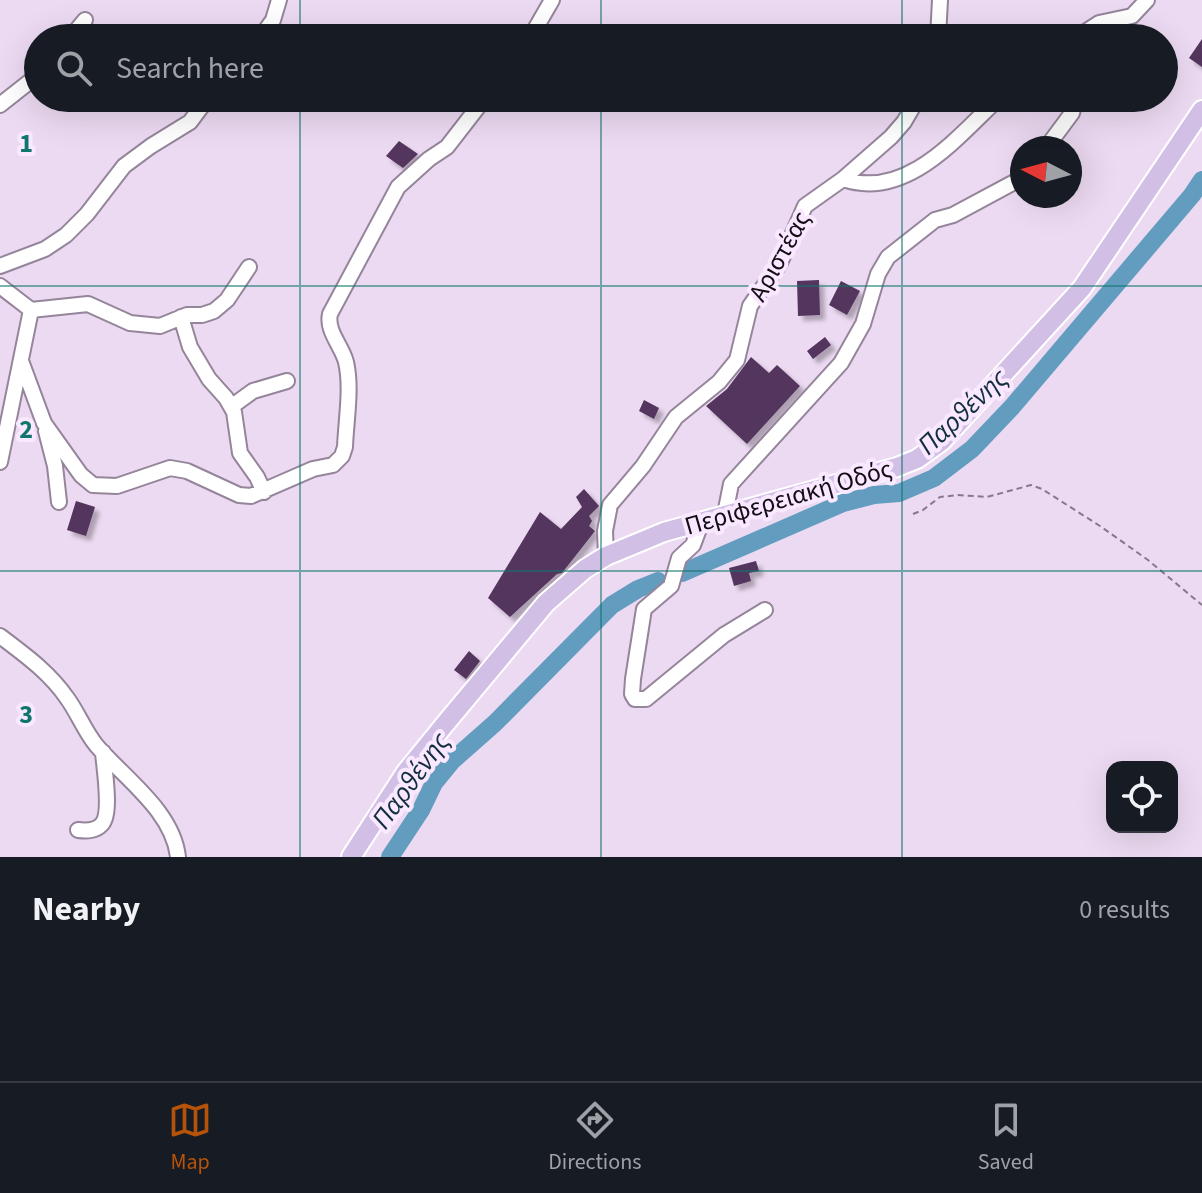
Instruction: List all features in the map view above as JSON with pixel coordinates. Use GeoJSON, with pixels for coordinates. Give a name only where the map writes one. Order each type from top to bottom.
{"type":"FeatureCollection","features":[{"type":"Feature","properties":{"kind":"main road","name":"Περιφερειακή Οδός"},"geometry":{"type":"LineString","coordinates":[[351,857],[406,772],[526,626],[569,581],[606,556],[664,532],[897,467],[917,459],[942,441],[1082,288],[1202,110]]}},
{"type":"Feature","properties":{"kind":"street"},"geometry":{"type":"LineString","coordinates":[[270,24],[279,0]]}},
{"type":"Feature","properties":{"kind":"street"},"geometry":{"type":"LineString","coordinates":[[538,24],[552,0]]}},
{"type":"Feature","properties":{"kind":"street"},"geometry":{"type":"LineString","coordinates":[[939,24],[940,0]]}},
{"type":"Feature","properties":{"kind":"street"},"geometry":{"type":"LineString","coordinates":[[1097,24],[1132,16],[1147,0]]}},
{"type":"Feature","properties":{"kind":"street"},"geometry":{"type":"LineString","coordinates":[[82,24],[85,20]]}},
{"type":"Feature","properties":{"kind":"street"},"geometry":{"type":"LineString","coordinates":[[0,105],[24,86]]}},
{"type":"Feature","properties":{"kind":"street"},"geometry":{"type":"LineString","coordinates":[[0,266],[34,254],[66,235],[87,214],[124,166],[190,122],[198,112]]}},
{"type":"Feature","properties":{"kind":"street"},"geometry":{"type":"LineString","coordinates":[[44,423],[81,475],[93,485],[117,486],[170,468],[187,471],[239,495],[251,496],[313,469],[333,465],[342,456],[345,447],[348,380],[346,363],[328,323],[330,314],[398,187],[447,147],[474,112]]}},
{"type":"Feature","properties":{"kind":"street","name":"Αριστέας"},"geometry":{"type":"LineString","coordinates":[[606,556],[605,531],[610,505],[643,466],[676,417],[728,373],[741,349],[750,306],[780,263],[802,211],[894,133],[908,112]]}},
{"type":"Feature","properties":{"kind":"street"},"geometry":{"type":"LineString","coordinates":[[843,179],[871,182],[896,179],[916,171],[984,112]]}},
{"type":"Feature","properties":{"kind":"street"},"geometry":{"type":"LineString","coordinates":[[1055,136],[1072,112]]}},
{"type":"Feature","properties":{"kind":"street"},"geometry":{"type":"LineString","coordinates":[[725,514],[731,484],[841,363],[865,319],[878,274],[888,257],[935,220],[953,215],[1010,184]]}},
{"type":"Feature","properties":{"kind":"street"},"geometry":{"type":"LineString","coordinates":[[0,286],[31,310],[88,304],[130,323],[165,325],[181,317],[207,314],[221,306],[249,267]]}},
{"type":"Feature","properties":{"kind":"street"},"geometry":{"type":"LineString","coordinates":[[1,455],[31,310]]}},
{"type":"Feature","properties":{"kind":"street"},"geometry":{"type":"LineString","coordinates":[[181,317],[190,347],[231,407],[236,419],[240,453],[264,492]]}},
{"type":"Feature","properties":{"kind":"street"},"geometry":{"type":"LineString","coordinates":[[21,361],[44,423],[55,466],[59,502]]}},
{"type":"Feature","properties":{"kind":"street"},"geometry":{"type":"LineString","coordinates":[[231,407],[253,391],[287,381]]}},
{"type":"Feature","properties":{"kind":"street"},"geometry":{"type":"LineString","coordinates":[[702,521],[693,545],[679,558],[671,586],[644,609],[633,679],[632,694],[635,699],[646,699],[724,635],[765,610]]}},
{"type":"Feature","properties":{"kind":"street"},"geometry":{"type":"LineString","coordinates":[[0,636],[25,653],[65,695],[90,738],[158,812],[177,848],[178,857]]}},
{"type":"Feature","properties":{"kind":"street"},"geometry":{"type":"LineString","coordinates":[[78,830],[88,831],[100,826],[106,817],[103,752]]}},
{"type":"Feature","properties":{"kind":"path"},"geometry":{"type":"LineString","coordinates":[[913,514],[940,497],[987,497],[1031,485],[1100,526],[1148,560],[1202,605]]}},
{"type":"Feature","properties":{"kind":"building"},"geometry":{"type":"Polygon","coordinates":[[[1202,39],[1202,67],[1189,58],[1202,39]]]}},
{"type":"Feature","properties":{"kind":"building"},"geometry":{"type":"Polygon","coordinates":[[[399,141],[418,154],[403,168],[386,156],[399,141]]]}},
{"type":"Feature","properties":{"kind":"building"},"geometry":{"type":"Polygon","coordinates":[[[819,280],[820,315],[798,316],[797,281],[819,280]]]}},
{"type":"Feature","properties":{"kind":"building"},"geometry":{"type":"Polygon","coordinates":[[[841,281],[860,291],[847,315],[829,305],[841,281]]]}},
{"type":"Feature","properties":{"kind":"building"},"geometry":{"type":"Polygon","coordinates":[[[825,337],[831,345],[813,359],[807,351],[825,337]]]}},
{"type":"Feature","properties":{"kind":"building"},"geometry":{"type":"Polygon","coordinates":[[[751,357],[769,373],[777,365],[800,386],[747,444],[706,406],[727,389],[751,357]]]}},
{"type":"Feature","properties":{"kind":"building"},"geometry":{"type":"Polygon","coordinates":[[[644,400],[659,408],[654,419],[639,411],[644,400]]]}},
{"type":"Feature","properties":{"kind":"building"},"geometry":{"type":"Polygon","coordinates":[[[584,489],[599,506],[589,516],[592,521],[589,526],[595,531],[562,573],[557,574],[510,617],[488,598],[540,512],[561,529],[582,507],[576,497],[584,489]]]}},
{"type":"Feature","properties":{"kind":"building"},"geometry":{"type":"Polygon","coordinates":[[[76,501],[95,507],[86,536],[67,530],[76,501]]]}},
{"type":"Feature","properties":{"kind":"building"},"geometry":{"type":"Polygon","coordinates":[[[756,561],[759,571],[749,573],[751,581],[734,586],[729,568],[756,561]]]}},
{"type":"Feature","properties":{"kind":"building"},"geometry":{"type":"Polygon","coordinates":[[[469,651],[480,661],[466,679],[454,670],[469,651]]]}},
{"type":"Feature","properties":{"kind":"waterway","name":"Παρθένης"},"geometry":{"type":"LineString","coordinates":[[682,573],[843,503],[874,495],[899,493],[934,478],[972,449],[1012,407],[1202,180]]}},
{"type":"Feature","properties":{"kind":"waterway","name":"Παρθένης"},"geometry":{"type":"LineString","coordinates":[[390,857],[421,810],[434,783],[452,761],[495,723],[612,605],[658,581]]}}]}
